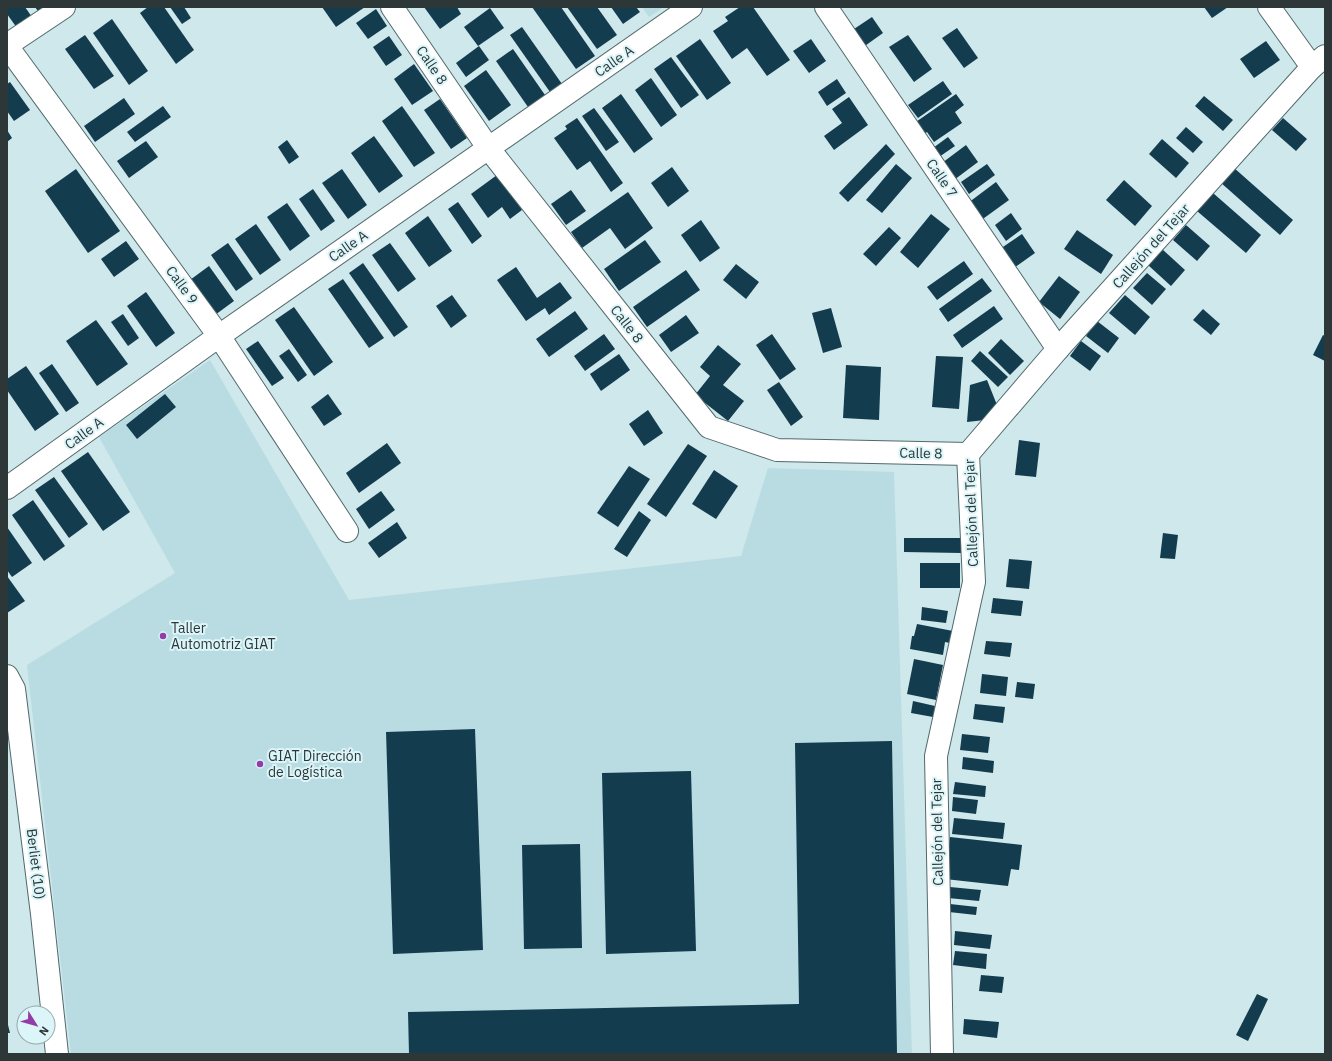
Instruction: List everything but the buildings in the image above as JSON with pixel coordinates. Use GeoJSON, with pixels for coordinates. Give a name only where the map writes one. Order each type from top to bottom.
{"type":"FeatureCollection","features":[{"type":"Feature","properties":{"kind":"street"},"geometry":{"type":"LineString","coordinates":[[7,45],[64,7]]}},
{"type":"Feature","properties":{"kind":"street","name":"Calle 8"},"geometry":{"type":"LineString","coordinates":[[392,7],[489,149],[709,427],[777,450],[968,454]]}},
{"type":"Feature","properties":{"kind":"street","name":"Calle A"},"geometry":{"type":"LineString","coordinates":[[7,488],[219,336],[691,7]]}},
{"type":"Feature","properties":{"kind":"street","name":"Calle 7"},"geometry":{"type":"LineString","coordinates":[[826,7],[1058,349]]}},
{"type":"Feature","properties":{"kind":"street"},"geometry":{"type":"LineString","coordinates":[[1270,7],[1318,61]]}},
{"type":"Feature","properties":{"kind":"street","name":"Calle 9"},"geometry":{"type":"LineString","coordinates":[[7,45],[219,336],[348,531]]}},
{"type":"Feature","properties":{"kind":"street","name":"Callejón del Tejar"},"geometry":{"type":"LineString","coordinates":[[942,1054],[936,756],[974,582],[968,454],[1058,349],[1318,61]]}},
{"type":"Feature","properties":{"kind":"street","name":"Berliet (10)"},"geometry":{"type":"LineString","coordinates":[[7,676],[14,689],[41,906],[57,1054]]}},
{"type":"Feature","properties":{"kind":"shaded area"},"geometry":{"type":"Polygon","coordinates":[[[642,7],[664,7],[649,17],[642,7]]]}},
{"type":"Feature","properties":{"kind":"shaded area"},"geometry":{"type":"Polygon","coordinates":[[[210,360],[349,600],[741,556],[768,468],[894,472],[912,1054],[71,1054],[27,665],[175,573],[99,437],[210,360]]]}},
{"type":"Feature","properties":{"kind":"place","name":"Taller Automotriz GIAT"},"geometry":{"type":"Point","coordinates":[163,636]}},
{"type":"Feature","properties":{"kind":"place","name":"GIAT Dirección de Logística"},"geometry":{"type":"Point","coordinates":[260,764]}}]}
